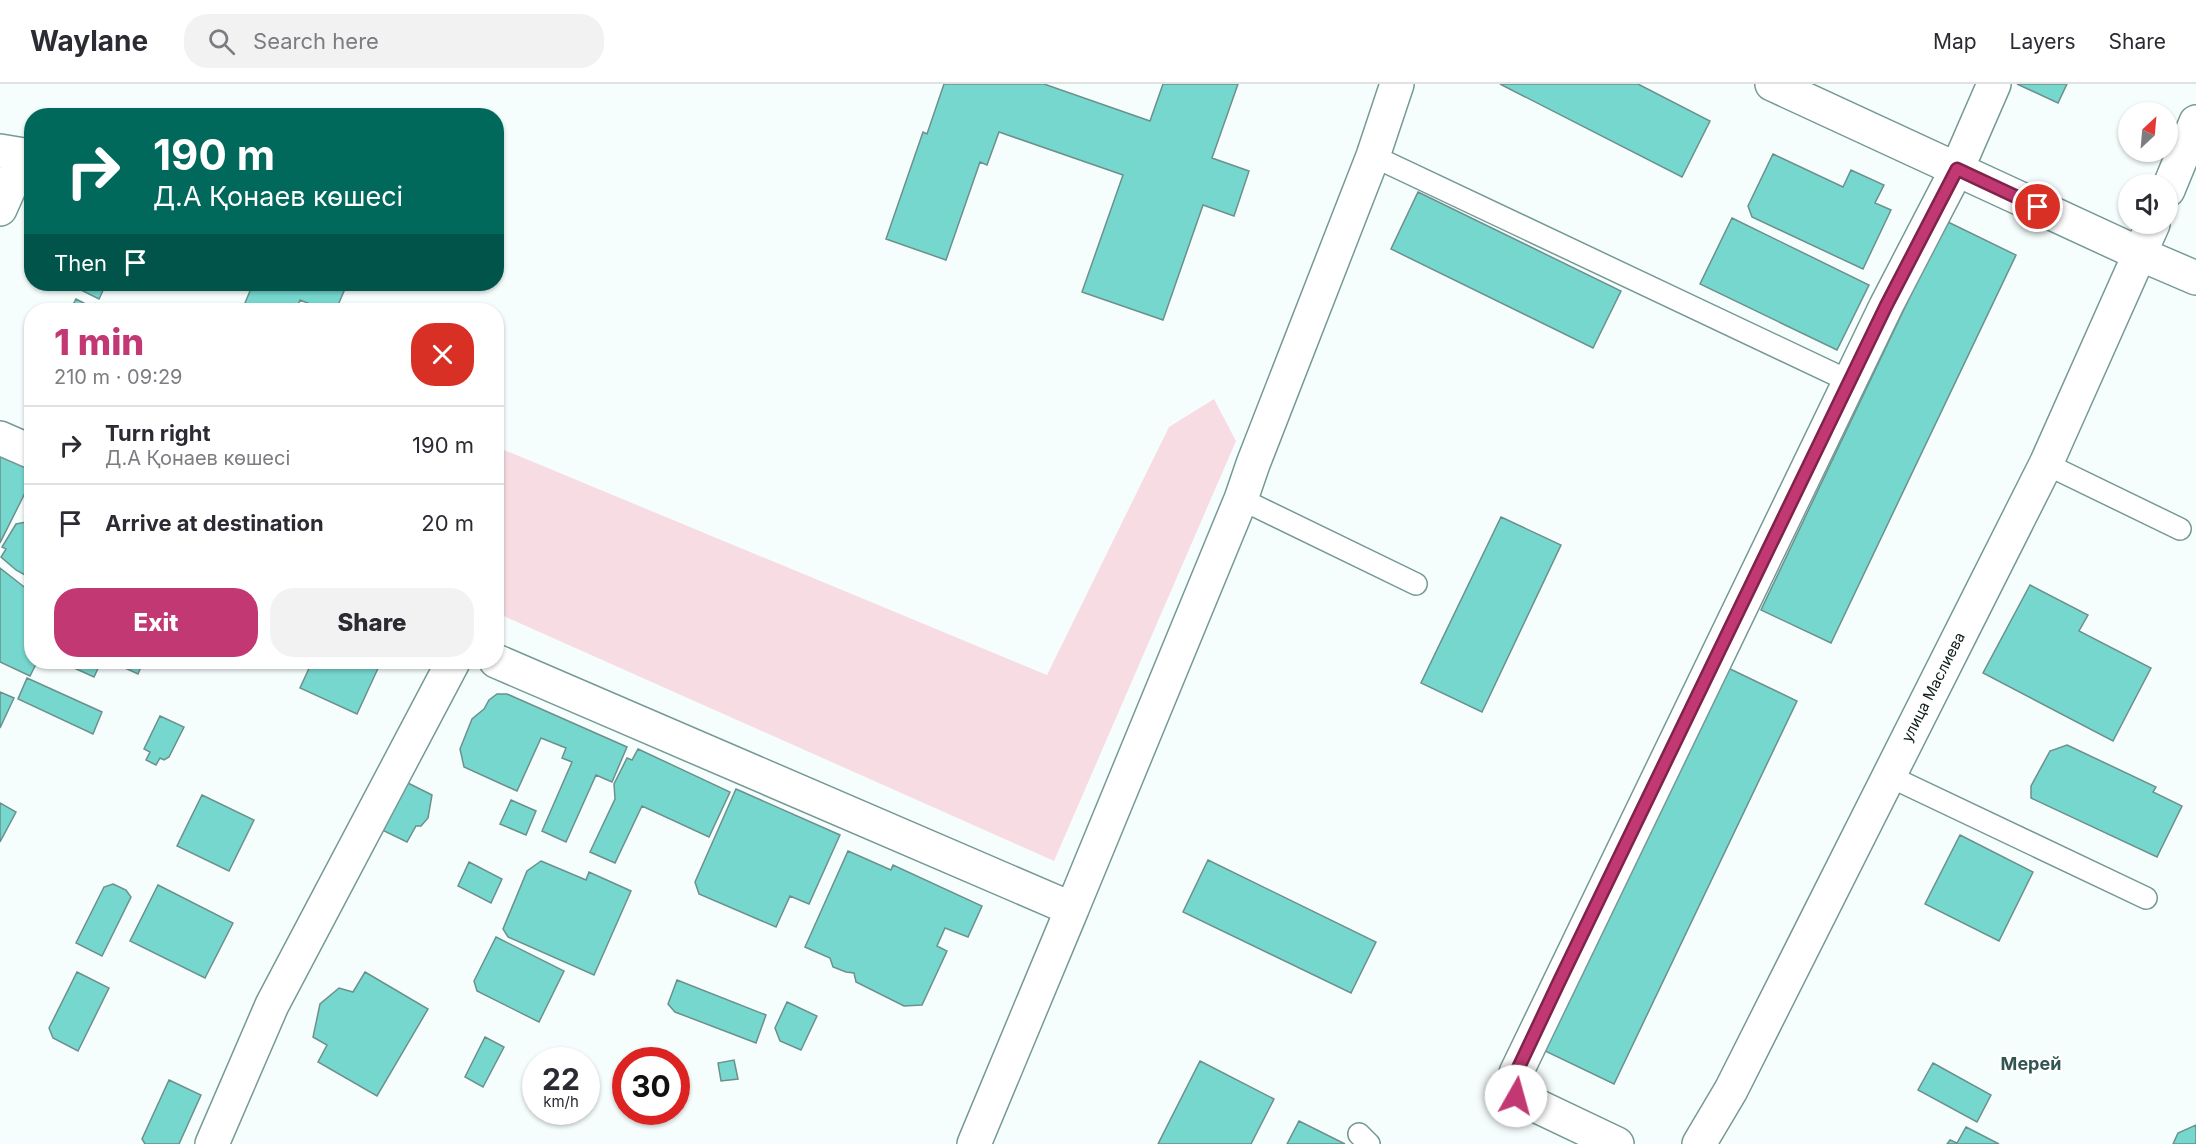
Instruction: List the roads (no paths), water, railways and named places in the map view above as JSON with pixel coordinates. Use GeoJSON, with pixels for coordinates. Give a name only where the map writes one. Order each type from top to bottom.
{"type":"FeatureCollection","features":[{"type":"Feature","properties":{"kind":"street"},"geometry":{"type":"LineString","coordinates":[[974,1144],[1241,499],[1373,156],[1397,84]]}},
{"type":"Feature","properties":{"kind":"street"},"geometry":{"type":"LineString","coordinates":[[1772,84],[2196,278]]}},
{"type":"Feature","properties":{"kind":"street"},"geometry":{"type":"LineString","coordinates":[[1617,1144],[1516,1096],[1516,1073],[1886,306],[1957,169],[1994,84]]}},
{"type":"Feature","properties":{"kind":"street"},"geometry":{"type":"LineString","coordinates":[[2175,174],[2196,122]]}},
{"type":"Feature","properties":{"kind":"street"},"geometry":{"type":"LineString","coordinates":[[0,151],[24,155],[0,209]]}},
{"type":"Feature","properties":{"kind":"street","name":"улица Маслиева"},"geometry":{"type":"LineString","coordinates":[[1699,1144],[1731,1090],[2046,464],[2149,234]]}},
{"type":"Feature","properties":{"kind":"street"},"geometry":{"type":"LineString","coordinates":[[0,438],[24,448]]}},
{"type":"Feature","properties":{"kind":"street"},"geometry":{"type":"LineString","coordinates":[[504,664],[1072,909]]}},
{"type":"Feature","properties":{"kind":"street"},"geometry":{"type":"LineString","coordinates":[[212,1144],[272,1005],[449,669]]}},
{"type":"Feature","properties":{"kind":"lane"},"geometry":{"type":"LineString","coordinates":[[1373,156],[1851,382]]}},
{"type":"Feature","properties":{"kind":"lane"},"geometry":{"type":"LineString","coordinates":[[2046,464],[2180,529]]}},
{"type":"Feature","properties":{"kind":"lane"},"geometry":{"type":"LineString","coordinates":[[1241,499],[1416,584]]}},
{"type":"Feature","properties":{"kind":"lane"},"geometry":{"type":"LineString","coordinates":[[1889,776],[2146,898]]}},
{"type":"Feature","properties":{"kind":"district","name":"Мерей"},"geometry":{"type":"Point","coordinates":[2031,1063]}}]}
